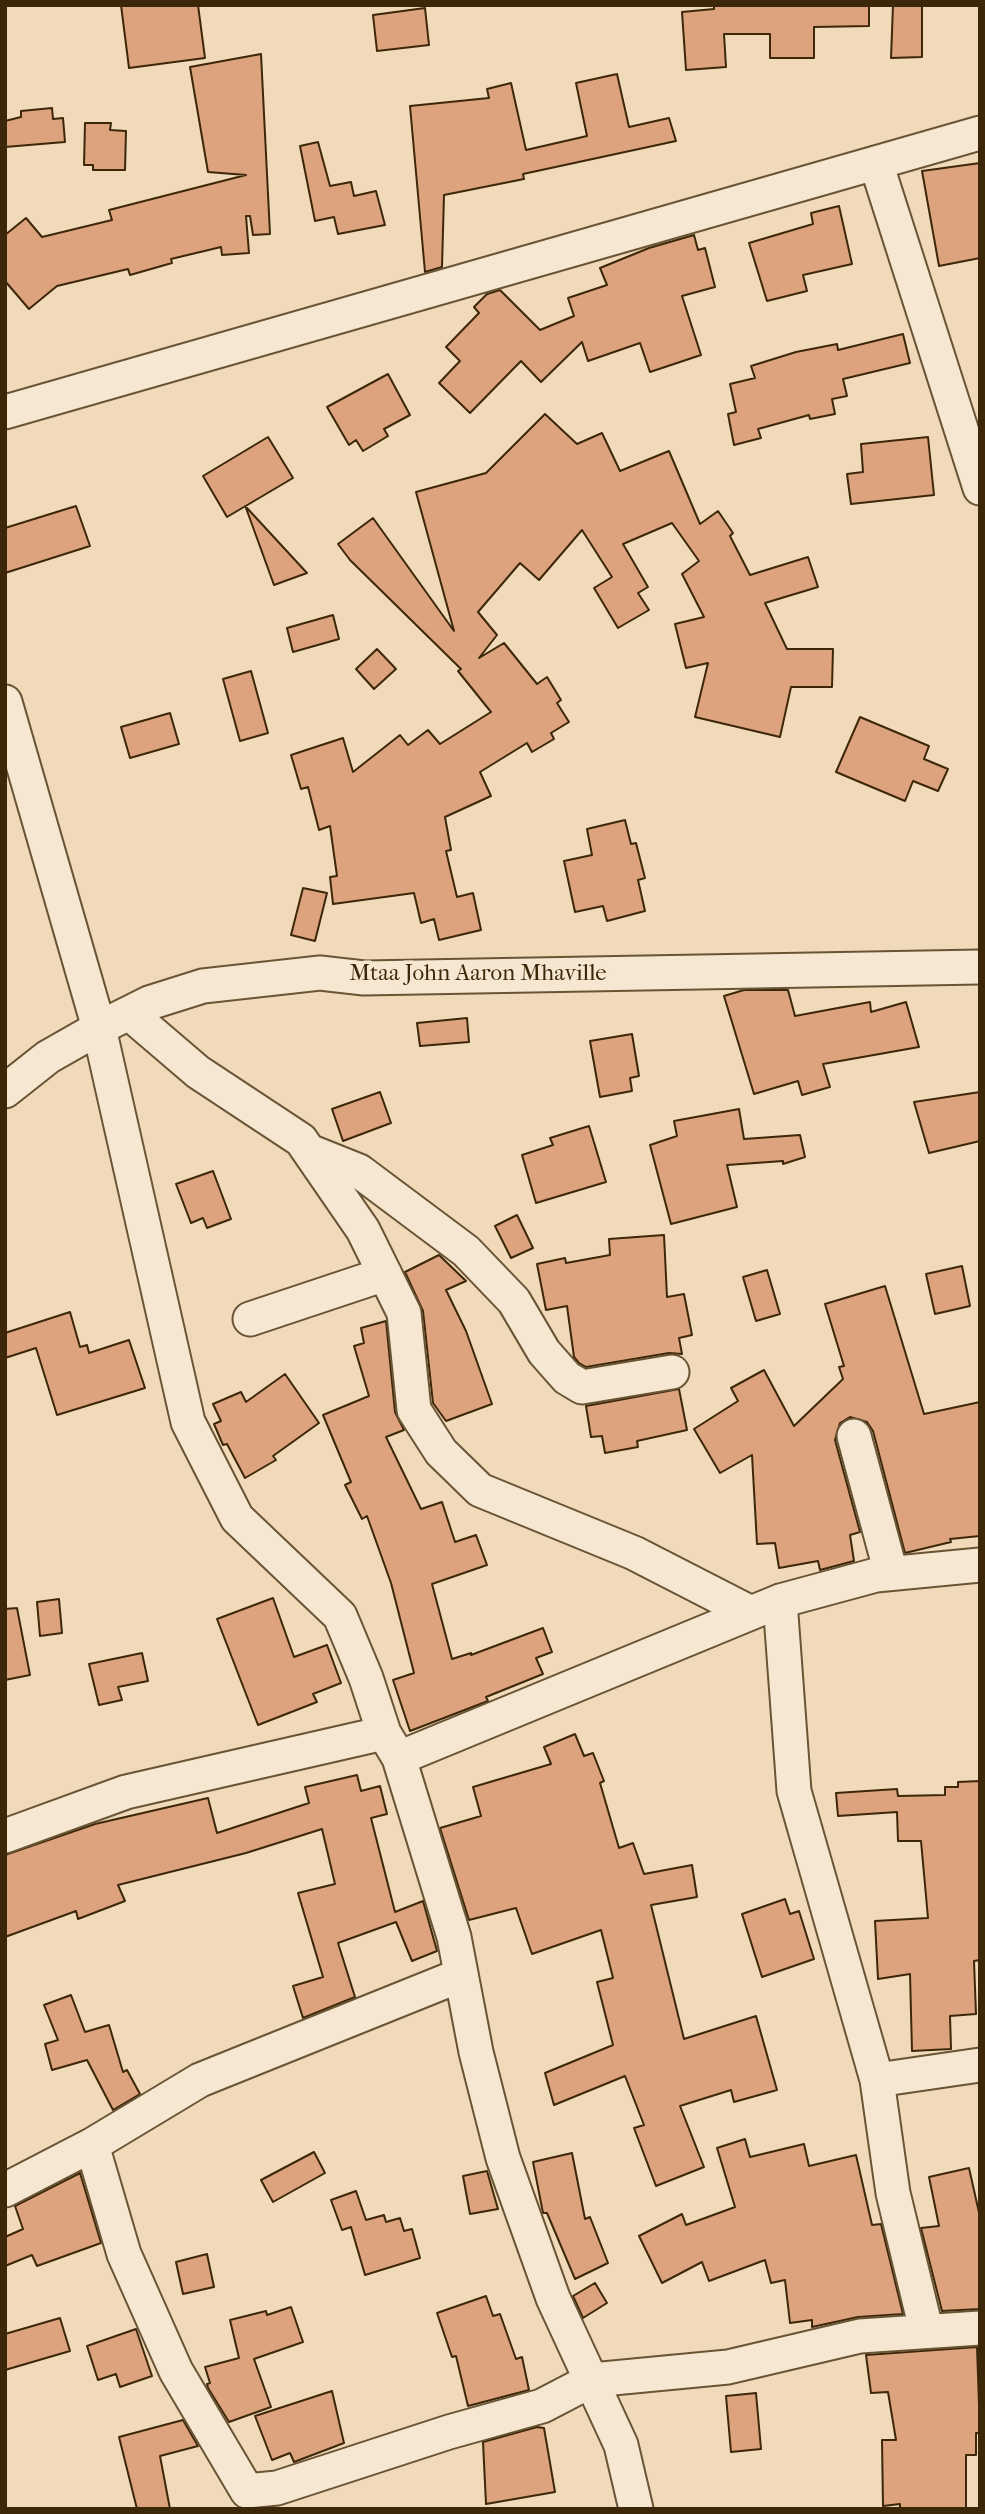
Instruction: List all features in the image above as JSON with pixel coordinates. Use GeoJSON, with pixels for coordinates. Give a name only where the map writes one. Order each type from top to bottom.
{"type":"FeatureCollection","features":[{"type":"Feature","properties":{"kind":"street"},"geometry":{"type":"LineString","coordinates":[[5,412],[980,133]]}},
{"type":"Feature","properties":{"kind":"street"},"geometry":{"type":"LineString","coordinates":[[876,163],[980,488]]}},
{"type":"Feature","properties":{"kind":"street"},"geometry":{"type":"LineString","coordinates":[[5,702],[99,1028],[188,1422],[237,1518],[340,1616],[366,1678],[392,1746],[454,1937],[503,2158],[522,2219],[553,2298],[621,2445],[636,2509]]}},
{"type":"Feature","properties":{"kind":"street","name":"Mtaa John Aaron Mhaville"},"geometry":{"type":"LineString","coordinates":[[5,1091],[48,1057],[99,1028],[149,1003],[202,986],[320,972],[364,978],[980,967]]}},
{"type":"Feature","properties":{"kind":"street"},"geometry":{"type":"LineString","coordinates":[[129,1013],[198,1072],[301,1140],[363,1230],[404,1313],[414,1410],[441,1452],[480,1490],[634,1553],[749,1612]]}},
{"type":"Feature","properties":{"kind":"street"},"geometry":{"type":"LineString","coordinates":[[309,1151],[359,1171],[466,1251],[514,1301],[544,1352],[567,1378],[582,1387],[672,1372]]}},
{"type":"Feature","properties":{"kind":"street"},"geometry":{"type":"LineString","coordinates":[[250,1319],[384,1274]]}},
{"type":"Feature","properties":{"kind":"street"},"geometry":{"type":"LineString","coordinates":[[854,1436],[891,1573]]}},
{"type":"Feature","properties":{"kind":"street"},"geometry":{"type":"LineString","coordinates":[[5,1836],[126,1791],[392,1746],[780,1601],[891,1573],[980,1565]]}},
{"type":"Feature","properties":{"kind":"street"},"geometry":{"type":"LineString","coordinates":[[780,1601],[794,1791],[877,2080],[893,2193],[926,2329]]}},
{"type":"Feature","properties":{"kind":"street"},"geometry":{"type":"LineString","coordinates":[[5,2190],[92,2146],[200,2080],[461,1975]]}},
{"type":"Feature","properties":{"kind":"street"},"geometry":{"type":"LineString","coordinates":[[877,2080],[980,2065]]}},
{"type":"Feature","properties":{"kind":"street"},"geometry":{"type":"LineString","coordinates":[[92,2146],[124,2254],[176,2371],[249,2500],[277,2488],[449,2432],[542,2406],[592,2380],[728,2367],[860,2336],[926,2329],[980,2328]]}},
{"type":"Feature","properties":{"kind":"building"},"geometry":{"type":"Polygon","coordinates":[[[121,5],[198,5],[205,58],[129,68],[121,5]]]}},
{"type":"Feature","properties":{"kind":"building"},"geometry":{"type":"Polygon","coordinates":[[[714,5],[869,5],[869,26],[814,27],[814,58],[770,58],[770,34],[724,34],[726,67],[686,70],[682,12],[714,9],[714,5]]]}},
{"type":"Feature","properties":{"kind":"building"},"geometry":{"type":"Polygon","coordinates":[[[893,5],[922,5],[922,57],[891,58],[893,5]]]}},
{"type":"Feature","properties":{"kind":"building"},"geometry":{"type":"Polygon","coordinates":[[[425,8],[429,45],[377,51],[373,15],[425,8]]]}},
{"type":"Feature","properties":{"kind":"building"},"geometry":{"type":"Polygon","coordinates":[[[261,54],[270,234],[253,235],[250,216],[246,216],[249,253],[222,255],[221,247],[171,259],[172,263],[130,275],[128,269],[57,286],[29,309],[5,281],[5,235],[26,218],[42,237],[112,220],[109,210],[246,175],[208,172],[190,67],[261,54]]]}},
{"type":"Feature","properties":{"kind":"building"},"geometry":{"type":"Polygon","coordinates":[[[617,74],[629,127],[669,118],[676,141],[523,174],[524,179],[444,195],[442,267],[425,272],[410,106],[489,98],[487,89],[511,83],[526,150],[587,136],[576,83],[617,74]]]}},
{"type":"Feature","properties":{"kind":"building"},"geometry":{"type":"Polygon","coordinates":[[[52,108],[53,119],[63,118],[65,142],[5,147],[5,121],[21,117],[21,111],[52,108]]]}},
{"type":"Feature","properties":{"kind":"building"},"geometry":{"type":"Polygon","coordinates":[[[85,123],[111,123],[110,130],[126,131],[125,170],[93,170],[93,165],[84,165],[85,123]]]}},
{"type":"Feature","properties":{"kind":"building"},"geometry":{"type":"Polygon","coordinates":[[[318,142],[330,186],[351,182],[354,196],[376,191],[385,225],[338,234],[334,217],[315,221],[300,146],[318,142]]]}},
{"type":"Feature","properties":{"kind":"building"},"geometry":{"type":"Polygon","coordinates":[[[980,163],[980,258],[939,266],[922,171],[980,163]]]}},
{"type":"Feature","properties":{"kind":"building"},"geometry":{"type":"Polygon","coordinates":[[[839,206],[852,264],[803,275],[807,291],[767,301],[749,243],[813,224],[811,213],[839,206]]]}},
{"type":"Feature","properties":{"kind":"building"},"geometry":{"type":"Polygon","coordinates":[[[694,235],[698,250],[705,248],[715,287],[682,296],[701,355],[650,372],[640,343],[588,361],[582,342],[541,382],[521,361],[470,413],[439,383],[460,361],[446,347],[479,313],[474,307],[487,294],[500,290],[540,330],[574,316],[568,298],[607,285],[600,268],[649,248],[694,235]]]}},
{"type":"Feature","properties":{"kind":"building"},"geometry":{"type":"Polygon","coordinates":[[[903,334],[910,363],[843,379],[847,396],[832,399],[835,414],[810,419],[809,415],[758,429],[761,438],[734,445],[728,414],[736,412],[730,384],[755,378],[751,366],[796,352],[837,344],[838,350],[903,334]]]}},
{"type":"Feature","properties":{"kind":"building"},"geometry":{"type":"Polygon","coordinates":[[[388,374],[410,415],[384,429],[388,436],[363,451],[356,440],[349,445],[327,407],[388,374]]]}},
{"type":"Feature","properties":{"kind":"building"},"geometry":{"type":"Polygon","coordinates":[[[545,414],[577,444],[602,433],[620,471],[669,451],[700,524],[718,511],[733,533],[730,536],[750,575],[808,557],[818,587],[765,603],[787,649],[833,649],[832,687],[791,687],[780,737],[695,717],[708,663],[686,668],[675,624],[704,617],[682,574],[699,561],[672,523],[623,544],[648,587],[638,593],[649,610],[618,628],[594,588],[612,577],[582,530],[539,580],[520,563],[478,612],[497,635],[479,658],[504,643],[537,684],[547,677],[561,700],[557,703],[569,722],[551,733],[554,739],[532,752],[527,743],[480,772],[491,796],[445,817],[451,850],[446,851],[457,897],[473,893],[481,930],[439,940],[434,919],[421,923],[414,893],[333,904],[330,877],[337,876],[330,826],[319,830],[308,787],[301,789],[291,755],[343,738],[353,772],[400,735],[408,745],[428,730],[440,744],[491,712],[458,671],[461,669],[350,560],[338,544],[373,518],[454,631],[416,492],[486,473],[545,414]]]}},
{"type":"Feature","properties":{"kind":"building"},"geometry":{"type":"Polygon","coordinates":[[[268,437],[293,478],[227,517],[203,476],[268,437]]]}},
{"type":"Feature","properties":{"kind":"building"},"geometry":{"type":"Polygon","coordinates":[[[928,437],[934,495],[851,504],[847,474],[863,472],[861,444],[928,437]]]}},
{"type":"Feature","properties":{"kind":"building"},"geometry":{"type":"Polygon","coordinates":[[[76,506],[90,546],[5,573],[5,528],[76,506]]]}},
{"type":"Feature","properties":{"kind":"building"},"geometry":{"type":"Polygon","coordinates":[[[247,508],[307,573],[274,585],[247,508]]]}},
{"type":"Feature","properties":{"kind":"building"},"geometry":{"type":"Polygon","coordinates":[[[333,615],[339,639],[293,652],[287,628],[333,615]]]}},
{"type":"Feature","properties":{"kind":"building"},"geometry":{"type":"Polygon","coordinates":[[[377,649],[396,669],[374,689],[356,669],[377,649]]]}},
{"type":"Feature","properties":{"kind":"building"},"geometry":{"type":"Polygon","coordinates":[[[251,671],[268,733],[240,741],[223,679],[251,671]]]}},
{"type":"Feature","properties":{"kind":"building"},"geometry":{"type":"Polygon","coordinates":[[[170,713],[179,744],[130,758],[121,727],[170,713]]]}},
{"type":"Feature","properties":{"kind":"building"},"geometry":{"type":"Polygon","coordinates":[[[860,717],[929,746],[924,759],[948,769],[938,791],[913,781],[905,801],[836,772],[860,717]]]}},
{"type":"Feature","properties":{"kind":"building"},"geometry":{"type":"Polygon","coordinates":[[[625,820],[631,844],[636,843],[645,878],[638,880],[645,911],[607,921],[603,906],[575,912],[564,861],[592,855],[587,829],[625,820]]]}},
{"type":"Feature","properties":{"kind":"building"},"geometry":{"type":"Polygon","coordinates":[[[303,888],[327,893],[315,941],[291,935],[303,888]]]}},
{"type":"Feature","properties":{"kind":"building"},"geometry":{"type":"Polygon","coordinates":[[[744,990],[788,990],[795,1016],[870,1002],[871,1012],[906,1002],[919,1047],[823,1064],[830,1087],[802,1095],[798,1081],[754,1094],[724,996],[744,990]]]}},
{"type":"Feature","properties":{"kind":"building"},"geometry":{"type":"Polygon","coordinates":[[[467,1018],[469,1042],[420,1046],[417,1023],[467,1018]]]}},
{"type":"Feature","properties":{"kind":"building"},"geometry":{"type":"Polygon","coordinates":[[[632,1034],[639,1076],[630,1078],[632,1091],[600,1097],[590,1041],[632,1034]]]}},
{"type":"Feature","properties":{"kind":"building"},"geometry":{"type":"Polygon","coordinates":[[[380,1092],[391,1123],[343,1141],[332,1109],[380,1092]]]}},
{"type":"Feature","properties":{"kind":"building"},"geometry":{"type":"Polygon","coordinates":[[[980,1092],[980,1141],[929,1153],[914,1102],[980,1092]]]}},
{"type":"Feature","properties":{"kind":"building"},"geometry":{"type":"Polygon","coordinates":[[[739,1109],[744,1139],[800,1135],[805,1157],[783,1164],[783,1161],[727,1165],[737,1207],[671,1224],[650,1145],[677,1136],[674,1121],[739,1109]]]}},
{"type":"Feature","properties":{"kind":"building"},"geometry":{"type":"Polygon","coordinates":[[[589,1126],[606,1182],[536,1203],[522,1155],[553,1145],[550,1138],[589,1126]]]}},
{"type":"Feature","properties":{"kind":"building"},"geometry":{"type":"Polygon","coordinates":[[[213,1171],[231,1219],[207,1228],[203,1218],[191,1223],[176,1184],[213,1171]]]}},
{"type":"Feature","properties":{"kind":"building"},"geometry":{"type":"Polygon","coordinates":[[[517,1215],[533,1248],[511,1258],[495,1226],[517,1215]]]}},
{"type":"Feature","properties":{"kind":"building"},"geometry":{"type":"Polygon","coordinates":[[[664,1235],[667,1297],[684,1294],[692,1335],[679,1338],[682,1354],[669,1353],[586,1367],[579,1363],[574,1357],[567,1306],[546,1310],[537,1264],[565,1258],[566,1263],[610,1255],[609,1239],[664,1235]]]}},
{"type":"Feature","properties":{"kind":"building"},"geometry":{"type":"Polygon","coordinates":[[[439,1255],[466,1281],[446,1290],[466,1331],[492,1404],[446,1421],[433,1403],[423,1311],[405,1272],[439,1255]]]}},
{"type":"Feature","properties":{"kind":"building"},"geometry":{"type":"Polygon","coordinates":[[[962,1266],[970,1306],[935,1314],[926,1274],[962,1266]]]}},
{"type":"Feature","properties":{"kind":"building"},"geometry":{"type":"Polygon","coordinates":[[[767,1270],[780,1314],[756,1321],[743,1277],[767,1270]]]}},
{"type":"Feature","properties":{"kind":"building"},"geometry":{"type":"Polygon","coordinates":[[[885,1286],[924,1414],[980,1402],[980,1536],[950,1539],[951,1542],[905,1553],[873,1431],[867,1422],[850,1417],[840,1423],[835,1440],[860,1532],[850,1535],[854,1561],[820,1570],[818,1561],[779,1568],[775,1543],[757,1544],[752,1455],[720,1473],[694,1429],[738,1401],[731,1388],[764,1370],[794,1426],[843,1379],[839,1367],[844,1366],[825,1304],[885,1286]]]}},
{"type":"Feature","properties":{"kind":"building"},"geometry":{"type":"Polygon","coordinates":[[[70,1312],[80,1347],[87,1345],[89,1353],[129,1340],[145,1388],[57,1415],[36,1348],[5,1358],[5,1333],[70,1312]]]}},
{"type":"Feature","properties":{"kind":"building"},"geometry":{"type":"Polygon","coordinates":[[[386,1321],[395,1412],[404,1430],[386,1437],[421,1509],[442,1502],[455,1542],[476,1535],[487,1565],[432,1584],[452,1659],[471,1655],[543,1628],[552,1652],[536,1658],[543,1674],[486,1697],[488,1701],[410,1731],[393,1680],[414,1673],[391,1583],[367,1516],[362,1519],[345,1485],[351,1482],[323,1415],[369,1396],[354,1346],[364,1343],[361,1328],[386,1321]]]}},
{"type":"Feature","properties":{"kind":"building"},"geometry":{"type":"Polygon","coordinates":[[[285,1374],[319,1423],[273,1456],[276,1460],[245,1478],[227,1444],[223,1445],[214,1424],[221,1421],[213,1404],[241,1392],[246,1402],[285,1374]]]}},
{"type":"Feature","properties":{"kind":"building"},"geometry":{"type":"Polygon","coordinates":[[[679,1389],[687,1430],[637,1441],[638,1447],[605,1453],[602,1436],[591,1437],[586,1406],[679,1389]]]}},
{"type":"Feature","properties":{"kind":"building"},"geometry":{"type":"Polygon","coordinates":[[[273,1598],[294,1657],[327,1645],[341,1683],[313,1694],[317,1702],[258,1725],[217,1619],[273,1598]]]}},
{"type":"Feature","properties":{"kind":"building"},"geometry":{"type":"Polygon","coordinates":[[[59,1599],[62,1633],[40,1636],[37,1602],[59,1599]]]}},
{"type":"Feature","properties":{"kind":"building"},"geometry":{"type":"Polygon","coordinates":[[[17,1608],[30,1675],[5,1680],[5,1609],[17,1608]]]}},
{"type":"Feature","properties":{"kind":"building"},"geometry":{"type":"Polygon","coordinates":[[[142,1653],[148,1681],[118,1687],[122,1700],[99,1705],[89,1664],[142,1653]]]}},
{"type":"Feature","properties":{"kind":"building"},"geometry":{"type":"Polygon","coordinates":[[[575,1734],[584,1756],[593,1753],[604,1781],[600,1783],[619,1848],[633,1843],[644,1874],[692,1865],[697,1897],[651,1905],[684,2039],[756,2016],[777,2090],[734,2102],[731,2090],[680,2106],[704,2167],[656,2186],[634,2128],[644,2125],[625,2076],[554,2105],[545,2073],[613,2045],[597,1982],[613,1978],[601,1930],[532,1954],[516,1908],[469,1920],[440,1828],[481,1816],[473,1787],[551,1764],[544,1747],[575,1734]]]}},
{"type":"Feature","properties":{"kind":"building"},"geometry":{"type":"Polygon","coordinates":[[[357,1775],[361,1791],[380,1786],[387,1814],[371,1818],[395,1912],[423,1901],[437,1951],[412,1961],[396,1922],[338,1943],[355,1997],[303,2018],[293,1986],[323,1977],[298,1893],[335,1884],[322,1829],[246,1853],[118,1885],[125,1901],[78,1919],[76,1911],[5,1937],[5,1855],[95,1824],[208,1798],[217,1833],[309,1803],[305,1787],[357,1775]]]}},
{"type":"Feature","properties":{"kind":"building"},"geometry":{"type":"Polygon","coordinates":[[[980,1781],[980,1960],[974,1961],[976,2014],[950,2016],[951,2049],[912,2051],[910,1974],[878,1979],[875,1921],[928,1918],[921,1841],[898,1841],[897,1812],[838,1816],[836,1793],[897,1789],[898,1796],[945,1795],[945,1787],[958,1787],[958,1782],[980,1781]]]}},
{"type":"Feature","properties":{"kind":"building"},"geometry":{"type":"Polygon","coordinates":[[[785,1899],[790,1914],[799,1911],[814,1959],[762,1977],[742,1914],[785,1899]]]}},
{"type":"Feature","properties":{"kind":"building"},"geometry":{"type":"Polygon","coordinates":[[[71,1995],[85,2032],[109,2025],[123,2072],[127,2070],[140,2094],[113,2110],[87,2060],[52,2070],[45,2044],[58,2040],[44,2005],[71,1995]]]}},
{"type":"Feature","properties":{"kind":"building"},"geometry":{"type":"Polygon","coordinates":[[[745,2139],[750,2157],[804,2144],[809,2166],[856,2155],[872,2225],[881,2224],[903,2314],[858,2317],[812,2327],[812,2320],[790,2323],[785,2280],[771,2283],[765,2260],[709,2281],[702,2262],[662,2283],[639,2236],[682,2214],[686,2225],[735,2207],[717,2148],[745,2139]]]}},
{"type":"Feature","properties":{"kind":"building"},"geometry":{"type":"Polygon","coordinates":[[[314,2152],[325,2173],[273,2202],[261,2180],[314,2152]]]}},
{"type":"Feature","properties":{"kind":"building"},"geometry":{"type":"Polygon","coordinates":[[[572,2153],[585,2219],[590,2217],[608,2263],[575,2279],[547,2213],[543,2213],[533,2162],[572,2153]]]}},
{"type":"Feature","properties":{"kind":"building"},"geometry":{"type":"Polygon","coordinates":[[[969,2168],[980,2217],[980,2309],[942,2311],[921,2228],[939,2226],[929,2177],[969,2168]]]}},
{"type":"Feature","properties":{"kind":"building"},"geometry":{"type":"Polygon","coordinates":[[[487,2171],[498,2209],[470,2214],[463,2176],[487,2171]]]}},
{"type":"Feature","properties":{"kind":"building"},"geometry":{"type":"Polygon","coordinates":[[[80,2173],[101,2243],[37,2266],[32,2255],[5,2266],[5,2237],[23,2229],[15,2206],[80,2173]]]}},
{"type":"Feature","properties":{"kind":"building"},"geometry":{"type":"Polygon","coordinates":[[[356,2191],[366,2220],[384,2215],[386,2222],[400,2218],[404,2231],[412,2229],[420,2258],[365,2275],[351,2227],[342,2230],[331,2200],[356,2191]]]}},
{"type":"Feature","properties":{"kind":"building"},"geometry":{"type":"Polygon","coordinates":[[[207,2254],[214,2287],[183,2294],[176,2262],[207,2254]]]}},
{"type":"Feature","properties":{"kind":"building"},"geometry":{"type":"Polygon","coordinates":[[[595,2283],[607,2303],[583,2318],[573,2296],[595,2283]]]}},
{"type":"Feature","properties":{"kind":"building"},"geometry":{"type":"Polygon","coordinates":[[[486,2296],[493,2316],[500,2314],[516,2359],[522,2357],[529,2390],[468,2406],[456,2356],[452,2357],[437,2313],[486,2296]]]}},
{"type":"Feature","properties":{"kind":"building"},"geometry":{"type":"Polygon","coordinates":[[[291,2307],[303,2342],[254,2359],[271,2407],[229,2422],[208,2388],[207,2384],[210,2383],[205,2367],[239,2358],[230,2320],[266,2311],[267,2315],[291,2307]]]}},
{"type":"Feature","properties":{"kind":"building"},"geometry":{"type":"Polygon","coordinates":[[[60,2318],[70,2351],[5,2370],[5,2334],[60,2318]]]}},
{"type":"Feature","properties":{"kind":"building"},"geometry":{"type":"Polygon","coordinates":[[[136,2329],[152,2376],[120,2387],[116,2374],[98,2380],[87,2346],[136,2329]]]}},
{"type":"Feature","properties":{"kind":"building"},"geometry":{"type":"Polygon","coordinates":[[[977,2347],[980,2433],[976,2433],[976,2455],[966,2455],[966,2509],[900,2509],[900,2504],[883,2506],[882,2440],[896,2440],[888,2392],[871,2393],[866,2355],[977,2347]]]}},
{"type":"Feature","properties":{"kind":"building"},"geometry":{"type":"Polygon","coordinates":[[[332,2391],[344,2443],[294,2462],[290,2453],[272,2460],[255,2416],[332,2391]]]}},
{"type":"Feature","properties":{"kind":"building"},"geometry":{"type":"Polygon","coordinates":[[[756,2393],[761,2449],[731,2452],[726,2396],[756,2393]]]}},
{"type":"Feature","properties":{"kind":"building"},"geometry":{"type":"Polygon","coordinates":[[[183,2420],[198,2446],[160,2456],[170,2509],[137,2509],[119,2437],[183,2420]]]}},
{"type":"Feature","properties":{"kind":"building"},"geometry":{"type":"Polygon","coordinates":[[[537,2427],[544,2428],[555,2492],[486,2504],[483,2442],[537,2427]]]}}]}
